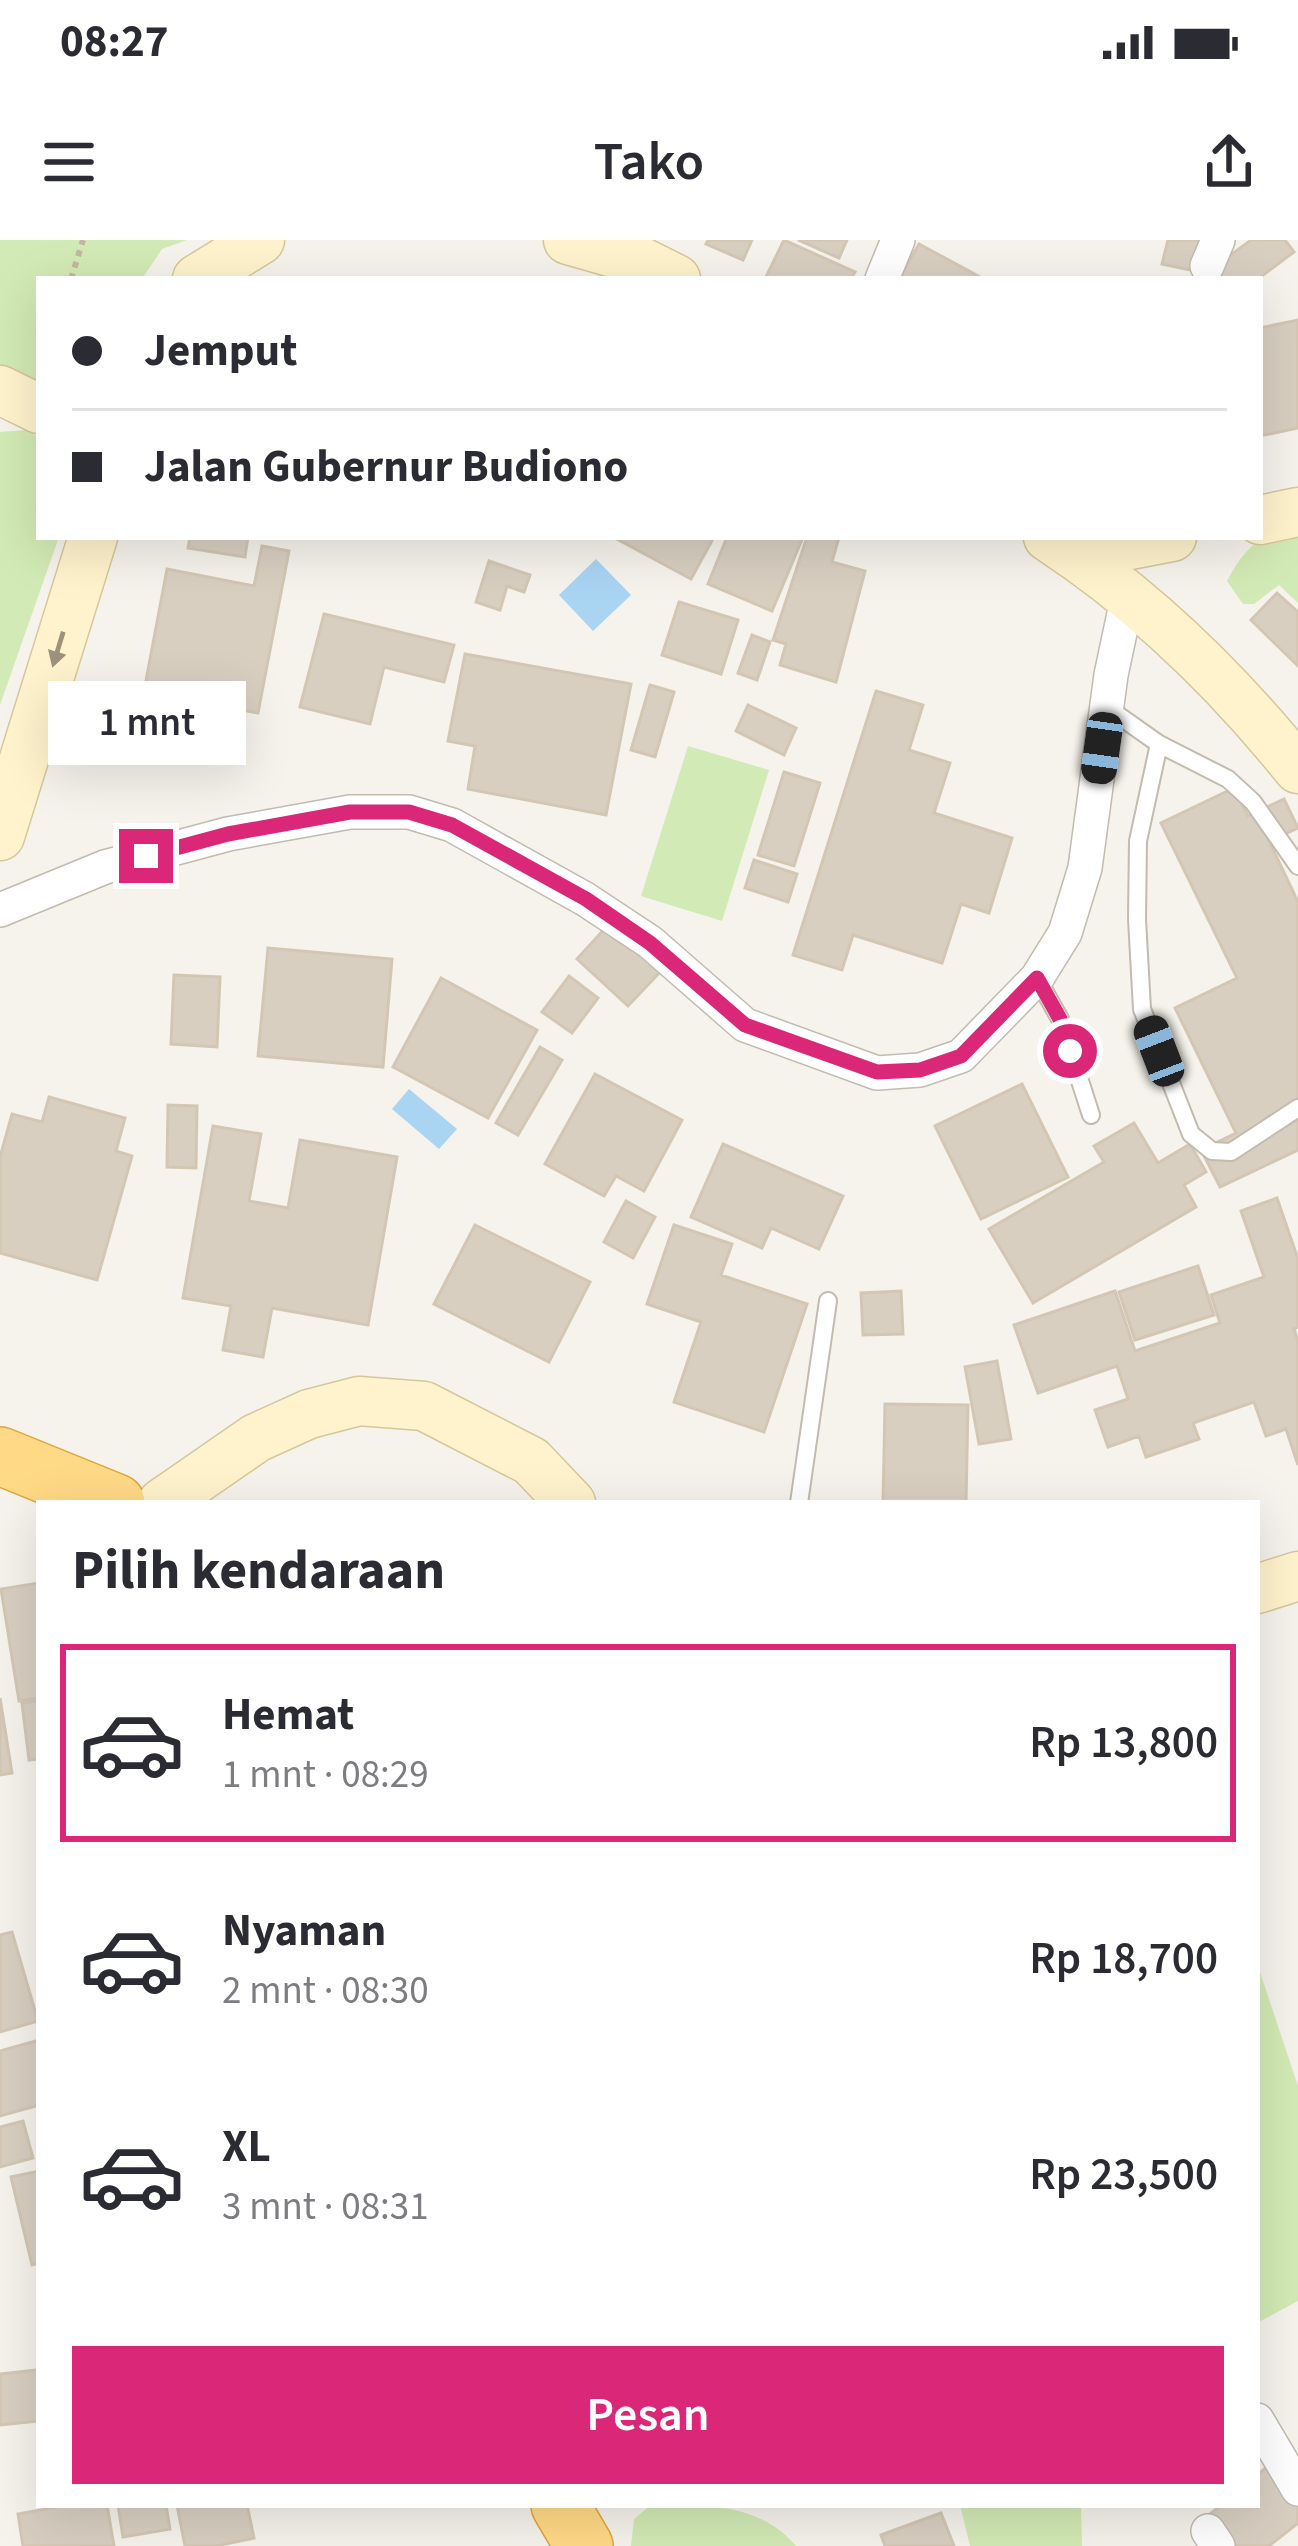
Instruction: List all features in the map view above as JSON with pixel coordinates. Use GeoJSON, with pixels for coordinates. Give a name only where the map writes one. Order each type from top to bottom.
{"type":"FeatureCollection","features":[{"type":"Feature","properties":{"kind":"highway"},"geometry":{"type":"LineString","coordinates":[[0,1456],[109,1500]]}},
{"type":"Feature","properties":{"kind":"main road"},"geometry":{"type":"LineString","coordinates":[[202,276],[260,240]]}},
{"type":"Feature","properties":{"kind":"main road"},"geometry":{"type":"LineString","coordinates":[[568,240],[638,260],[670,276]]}},
{"type":"Feature","properties":{"kind":"main road"},"geometry":{"type":"LineString","coordinates":[[1263,519],[1298,512]]}},
{"type":"Feature","properties":{"kind":"main road"},"geometry":{"type":"LineString","coordinates":[[0,836],[92,540]]}},
{"type":"Feature","properties":{"kind":"main road"},"geometry":{"type":"LineString","coordinates":[[1057,543],[1120,547],[1156,540]]}},
{"type":"Feature","properties":{"kind":"main road"},"geometry":{"type":"LineString","coordinates":[[1128,595],[1170,540]]}},
{"type":"Feature","properties":{"kind":"main road"},"geometry":{"type":"LineString","coordinates":[[1057,543],[1128,595],[1261,723],[1298,769]]}},
{"type":"Feature","properties":{"kind":"main road"},"geometry":{"type":"LineString","coordinates":[[166,1500],[256,1438],[309,1414],[359,1401],[424,1406],[532,1462],[568,1500]]}},
{"type":"Feature","properties":{"kind":"main road"},"geometry":{"type":"LineString","coordinates":[[1260,1587],[1298,1576]]}},
{"type":"Feature","properties":{"kind":"street"},"geometry":{"type":"LineString","coordinates":[[883,276],[898,240]]}},
{"type":"Feature","properties":{"kind":"street"},"geometry":{"type":"LineString","coordinates":[[0,910],[105,867],[228,834],[350,812],[409,812],[452,825],[586,899],[650,943],[745,1025],[877,1072],[920,1070],[961,1056],[1037,978],[1065,933],[1085,868],[1116,643],[1128,595]]}},
{"type":"Feature","properties":{"kind":"street"},"geometry":{"type":"LineString","coordinates":[[1260,2425],[1298,2489]]}},
{"type":"Feature","properties":{"kind":"lane"},"geometry":{"type":"LineString","coordinates":[[1108,708],[1159,744],[1228,779],[1298,866]]}},
{"type":"Feature","properties":{"kind":"lane"},"geometry":{"type":"LineString","coordinates":[[1159,744],[1138,841],[1142,1009],[1191,1134],[1212,1151],[1231,1152],[1298,1108]]}},
{"type":"Feature","properties":{"kind":"lane"},"geometry":{"type":"LineString","coordinates":[[1037,978],[1060,1019],[1091,1115]]}},
{"type":"Feature","properties":{"kind":"lane"},"geometry":{"type":"LineString","coordinates":[[799,1500],[828,1301]]}},
{"type":"Feature","properties":{"kind":"path"},"geometry":{"type":"LineString","coordinates":[[71,276],[82,240]]}},
{"type":"Feature","properties":{"kind":"green space"},"geometry":{"type":"Polygon","coordinates":[[[0,240],[187,240],[162,249],[144,276],[36,276],[36,394],[0,378],[0,240]]]}},
{"type":"Feature","properties":{"kind":"green space"},"geometry":{"type":"Polygon","coordinates":[[[26,430],[36,435],[36,540],[58,540],[0,705],[0,432],[26,430]]]}},
{"type":"Feature","properties":{"kind":"green space"},"geometry":{"type":"Polygon","coordinates":[[[1298,527],[1298,603],[1279,585],[1254,604],[1243,604],[1227,581],[1255,544],[1298,527]]]}},
{"type":"Feature","properties":{"kind":"green space"},"geometry":{"type":"Polygon","coordinates":[[[688,746],[769,770],[722,921],[641,896],[688,746]]]}},
{"type":"Feature","properties":{"kind":"green space"},"geometry":{"type":"Polygon","coordinates":[[[1260,1972],[1298,2086],[1298,2301],[1260,2321],[1260,1972]]]}},
{"type":"Feature","properties":{"kind":"green space"},"geometry":{"type":"Polygon","coordinates":[[[647,2508],[730,2509],[765,2521],[796,2546],[631,2546],[634,2519],[647,2508]]]}},
{"type":"Feature","properties":{"kind":"green space"},"geometry":{"type":"Polygon","coordinates":[[[961,2508],[1081,2508],[1082,2546],[970,2546],[961,2508]]]}},
{"type":"Feature","properties":{"kind":"water"},"geometry":{"type":"Polygon","coordinates":[[[596,559],[631,595],[593,631],[559,595],[596,559]]]}},
{"type":"Feature","properties":{"kind":"water"},"geometry":{"type":"Polygon","coordinates":[[[409,1089],[457,1129],[439,1149],[392,1109],[409,1089]]]}},
{"type":"Feature","properties":{"kind":"building"},"geometry":{"type":"Polygon","coordinates":[[[708,240],[752,240],[743,260],[706,244],[708,240]]]}},
{"type":"Feature","properties":{"kind":"building"},"geometry":{"type":"Polygon","coordinates":[[[784,240],[855,272],[853,276],[766,276],[784,240]]]}},
{"type":"Feature","properties":{"kind":"building"},"geometry":{"type":"Polygon","coordinates":[[[798,240],[847,240],[839,258],[798,240]]]}},
{"type":"Feature","properties":{"kind":"building"},"geometry":{"type":"Polygon","coordinates":[[[1168,240],[1202,240],[1195,271],[1162,264],[1168,240]]]}},
{"type":"Feature","properties":{"kind":"building"},"geometry":{"type":"Polygon","coordinates":[[[1251,240],[1285,240],[1294,252],[1262,276],[1212,276],[1209,271],[1251,240]]]}},
{"type":"Feature","properties":{"kind":"building"},"geometry":{"type":"Polygon","coordinates":[[[919,244],[978,276],[901,276],[919,244]]]}},
{"type":"Feature","properties":{"kind":"building"},"geometry":{"type":"Polygon","coordinates":[[[1298,320],[1298,428],[1263,435],[1263,327],[1298,320]]]}},
{"type":"Feature","properties":{"kind":"building"},"geometry":{"type":"Polygon","coordinates":[[[189,540],[248,540],[245,557],[188,548],[189,540]]]}},
{"type":"Feature","properties":{"kind":"building"},"geometry":{"type":"Polygon","coordinates":[[[619,540],[712,540],[691,579],[619,540]]]}},
{"type":"Feature","properties":{"kind":"building"},"geometry":{"type":"Polygon","coordinates":[[[726,540],[802,540],[772,611],[708,584],[726,540]]]}},
{"type":"Feature","properties":{"kind":"building"},"geometry":{"type":"Polygon","coordinates":[[[806,540],[838,540],[832,562],[865,571],[836,682],[780,665],[786,644],[773,640],[806,540]]]}},
{"type":"Feature","properties":{"kind":"building"},"geometry":{"type":"Polygon","coordinates":[[[262,546],[289,551],[258,713],[144,691],[167,569],[254,586],[262,546]]]}},
{"type":"Feature","properties":{"kind":"building"},"geometry":{"type":"Polygon","coordinates":[[[489,561],[530,575],[524,592],[507,586],[500,610],[476,602],[489,561]]]}},
{"type":"Feature","properties":{"kind":"building"},"geometry":{"type":"Polygon","coordinates":[[[1277,593],[1298,612],[1298,666],[1251,620],[1277,593]]]}},
{"type":"Feature","properties":{"kind":"building"},"geometry":{"type":"Polygon","coordinates":[[[679,602],[738,620],[721,674],[662,655],[679,602]]]}},
{"type":"Feature","properties":{"kind":"building"},"geometry":{"type":"Polygon","coordinates":[[[324,614],[454,645],[444,682],[384,667],[370,724],[300,707],[324,614]]]}},
{"type":"Feature","properties":{"kind":"building"},"geometry":{"type":"Polygon","coordinates":[[[752,635],[770,642],[757,680],[738,673],[752,635]]]}},
{"type":"Feature","properties":{"kind":"building"},"geometry":{"type":"Polygon","coordinates":[[[465,654],[631,684],[606,815],[468,789],[475,746],[448,741],[465,654]]]}},
{"type":"Feature","properties":{"kind":"building"},"geometry":{"type":"Polygon","coordinates":[[[650,685],[674,692],[655,757],[631,750],[650,685]]]}},
{"type":"Feature","properties":{"kind":"building"},"geometry":{"type":"Polygon","coordinates":[[[876,691],[923,705],[909,750],[950,763],[934,813],[1012,838],[989,913],[961,904],[942,963],[853,935],[842,970],[793,955],[876,691]]]}},
{"type":"Feature","properties":{"kind":"building"},"geometry":{"type":"Polygon","coordinates":[[[748,705],[796,728],[784,755],[736,731],[748,705]]]}},
{"type":"Feature","properties":{"kind":"building"},"geometry":{"type":"Polygon","coordinates":[[[784,772],[820,783],[794,866],[758,855],[784,772]]]}},
{"type":"Feature","properties":{"kind":"building"},"geometry":{"type":"Polygon","coordinates":[[[1234,788],[1248,816],[1284,799],[1298,828],[1269,841],[1298,902],[1298,1150],[1220,1187],[1201,1150],[1236,1133],[1175,1008],[1237,978],[1161,823],[1234,788]]]}},
{"type":"Feature","properties":{"kind":"building"},"geometry":{"type":"Polygon","coordinates":[[[754,860],[797,874],[788,902],[745,888],[754,860]]]}},
{"type":"Feature","properties":{"kind":"building"},"geometry":{"type":"Polygon","coordinates":[[[609,924],[661,971],[628,1006],[577,959],[609,924]]]}},
{"type":"Feature","properties":{"kind":"building"},"geometry":{"type":"Polygon","coordinates":[[[268,948],[392,959],[383,1067],[258,1056],[268,948]]]}},
{"type":"Feature","properties":{"kind":"building"},"geometry":{"type":"Polygon","coordinates":[[[174,975],[220,977],[217,1047],[171,1044],[174,975]]]}},
{"type":"Feature","properties":{"kind":"building"},"geometry":{"type":"Polygon","coordinates":[[[569,976],[598,998],[572,1033],[542,1012],[569,976]]]}},
{"type":"Feature","properties":{"kind":"building"},"geometry":{"type":"Polygon","coordinates":[[[441,978],[537,1030],[488,1118],[393,1067],[441,978]]]}},
{"type":"Feature","properties":{"kind":"building"},"geometry":{"type":"Polygon","coordinates":[[[540,1047],[562,1060],[518,1135],[496,1123],[540,1047]]]}},
{"type":"Feature","properties":{"kind":"building"},"geometry":{"type":"Polygon","coordinates":[[[595,1074],[682,1120],[644,1191],[616,1176],[604,1196],[545,1164],[595,1074]]]}},
{"type":"Feature","properties":{"kind":"building"},"geometry":{"type":"Polygon","coordinates":[[[1022,1084],[1068,1177],[981,1219],[935,1126],[1022,1084]]]}},
{"type":"Feature","properties":{"kind":"building"},"geometry":{"type":"Polygon","coordinates":[[[49,1097],[125,1118],[116,1151],[132,1156],[97,1280],[0,1253],[0,1157],[12,1114],[42,1122],[49,1097]]]}},
{"type":"Feature","properties":{"kind":"building"},"geometry":{"type":"Polygon","coordinates":[[[168,1105],[197,1106],[196,1168],[167,1167],[168,1105]]]}},
{"type":"Feature","properties":{"kind":"building"},"geometry":{"type":"Polygon","coordinates":[[[1134,1123],[1158,1163],[1190,1144],[1206,1172],[1184,1185],[1196,1207],[1033,1303],[989,1229],[1104,1162],[1094,1146],[1134,1123]]]}},
{"type":"Feature","properties":{"kind":"building"},"geometry":{"type":"Polygon","coordinates":[[[213,1126],[261,1134],[249,1201],[288,1208],[300,1140],[397,1157],[368,1325],[272,1308],[263,1357],[223,1350],[231,1306],[183,1298],[213,1126]]]}},
{"type":"Feature","properties":{"kind":"building"},"geometry":{"type":"Polygon","coordinates":[[[723,1144],[843,1196],[819,1249],[771,1228],[762,1248],[691,1217],[723,1144]]]}},
{"type":"Feature","properties":{"kind":"building"},"geometry":{"type":"Polygon","coordinates":[[[1277,1198],[1298,1259],[1298,1327],[1294,1329],[1298,1341],[1298,1465],[1286,1429],[1266,1436],[1254,1402],[1193,1423],[1199,1439],[1146,1457],[1139,1436],[1108,1447],[1095,1410],[1128,1399],[1117,1366],[1038,1393],[1014,1325],[1115,1291],[1135,1351],[1220,1323],[1211,1295],[1264,1277],[1241,1211],[1277,1198]]]}},
{"type":"Feature","properties":{"kind":"building"},"geometry":{"type":"Polygon","coordinates":[[[626,1201],[655,1217],[633,1258],[604,1242],[626,1201]]]}},
{"type":"Feature","properties":{"kind":"building"},"geometry":{"type":"Polygon","coordinates":[[[475,1225],[590,1282],[549,1362],[434,1304],[475,1225]]]}},
{"type":"Feature","properties":{"kind":"building"},"geometry":{"type":"Polygon","coordinates":[[[674,1225],[732,1244],[721,1275],[807,1304],[764,1432],[674,1402],[701,1322],[647,1304],[674,1225]]]}},
{"type":"Feature","properties":{"kind":"building"},"geometry":{"type":"Polygon","coordinates":[[[1198,1266],[1214,1315],[1135,1340],[1119,1292],[1198,1266]]]}},
{"type":"Feature","properties":{"kind":"building"},"geometry":{"type":"Polygon","coordinates":[[[901,1291],[903,1334],[863,1335],[861,1293],[901,1291]]]}},
{"type":"Feature","properties":{"kind":"building"},"geometry":{"type":"Polygon","coordinates":[[[997,1361],[1011,1439],[979,1444],[965,1367],[997,1361]]]}},
{"type":"Feature","properties":{"kind":"building"},"geometry":{"type":"Polygon","coordinates":[[[885,1404],[968,1405],[966,1500],[883,1500],[885,1404]]]}},
{"type":"Feature","properties":{"kind":"building"},"geometry":{"type":"Polygon","coordinates":[[[36,1583],[36,1698],[19,1701],[1,1589],[36,1583]]]}},
{"type":"Feature","properties":{"kind":"building"},"geometry":{"type":"Polygon","coordinates":[[[0,1698],[12,1773],[0,1775],[0,1698]]]}},
{"type":"Feature","properties":{"kind":"building"},"geometry":{"type":"Polygon","coordinates":[[[36,1701],[36,1759],[29,1760],[22,1703],[36,1701]]]}},
{"type":"Feature","properties":{"kind":"building"},"geometry":{"type":"Polygon","coordinates":[[[12,1932],[36,2022],[0,2032],[0,1935],[12,1932]]]}},
{"type":"Feature","properties":{"kind":"building"},"geometry":{"type":"Polygon","coordinates":[[[36,2041],[36,2106],[0,2116],[0,2051],[36,2041]]]}},
{"type":"Feature","properties":{"kind":"building"},"geometry":{"type":"Polygon","coordinates":[[[23,2121],[33,2158],[0,2167],[0,2127],[23,2121]]]}},
{"type":"Feature","properties":{"kind":"building"},"geometry":{"type":"Polygon","coordinates":[[[36,2172],[36,2264],[32,2265],[11,2177],[36,2172]]]}},
{"type":"Feature","properties":{"kind":"building"},"geometry":{"type":"Polygon","coordinates":[[[36,2370],[36,2421],[0,2425],[0,2374],[36,2370]]]}},
{"type":"Feature","properties":{"kind":"building"},"geometry":{"type":"Polygon","coordinates":[[[1268,2466],[1298,2501],[1298,2523],[1269,2546],[1227,2546],[1204,2519],[1217,2508],[1260,2508],[1260,2473],[1268,2466]]]}},
{"type":"Feature","properties":{"kind":"building"},"geometry":{"type":"Polygon","coordinates":[[[51,2508],[108,2508],[114,2546],[23,2546],[18,2514],[51,2508]]]}},
{"type":"Feature","properties":{"kind":"building"},"geometry":{"type":"Polygon","coordinates":[[[118,2508],[166,2508],[170,2529],[123,2537],[118,2508]]]}},
{"type":"Feature","properties":{"kind":"building"},"geometry":{"type":"Polygon","coordinates":[[[178,2508],[248,2508],[254,2538],[217,2546],[185,2546],[178,2508]]]}},
{"type":"Feature","properties":{"kind":"building"},"geometry":{"type":"Polygon","coordinates":[[[941,2513],[954,2546],[885,2546],[881,2535],[941,2513]]]}},
{"type":"Feature","properties":{"kind":"route"},"geometry":{"type":"LineString","coordinates":[[146,856],[228,834],[350,812],[409,812],[452,825],[586,899],[650,943],[745,1025],[877,1072],[920,1070],[961,1056],[1037,978],[1060,1019],[1070,1051]]}}]}
